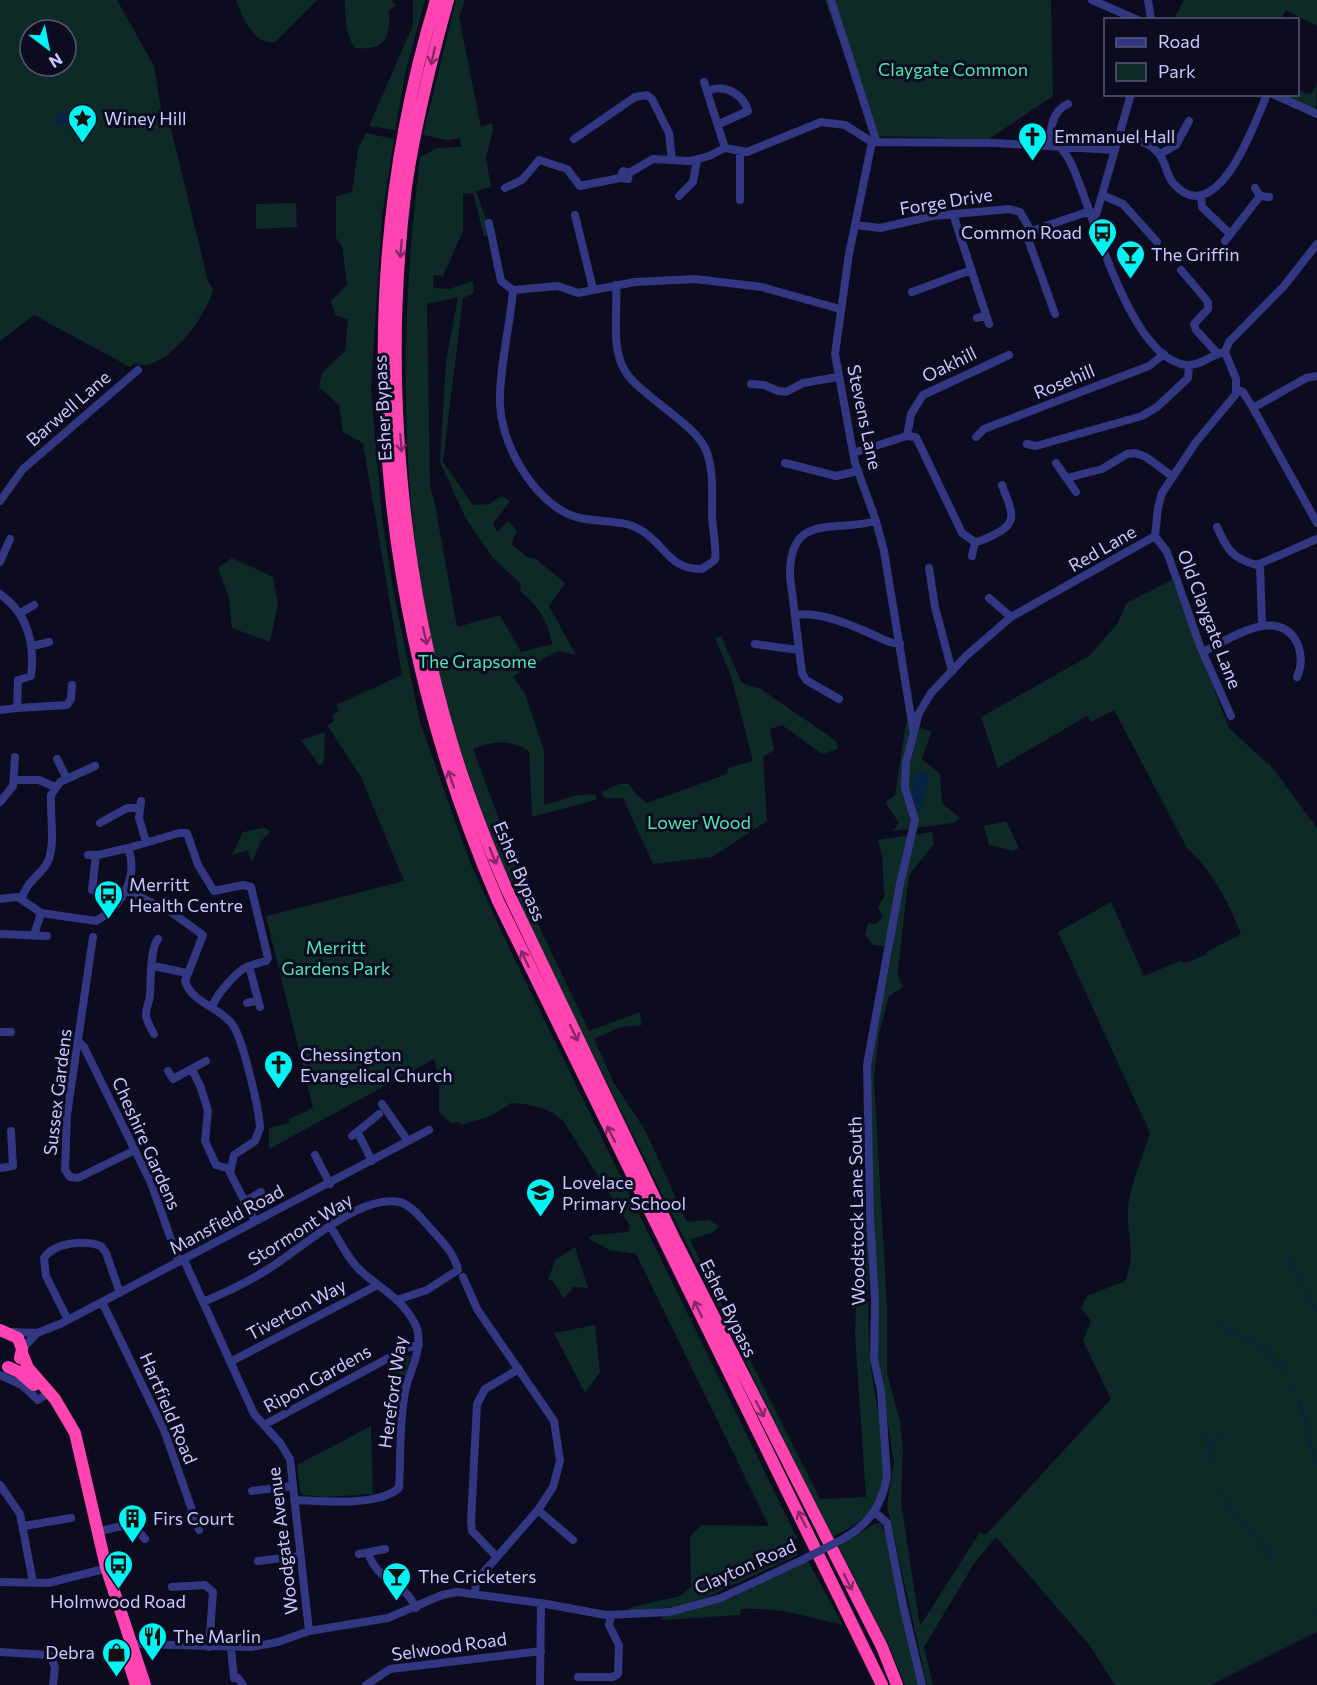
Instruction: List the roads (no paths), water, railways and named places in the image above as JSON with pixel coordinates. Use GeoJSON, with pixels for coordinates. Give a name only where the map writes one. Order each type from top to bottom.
{"type":"FeatureCollection","features":[{"type":"Feature","properties":{"kind":"highway","name":"Esher Bypass"},"geometry":{"type":"LineString","coordinates":[[436,0],[420,53],[395,182],[387,280],[384,375],[392,515],[409,618],[428,702],[471,839],[498,901],[882,1685]]}},
{"type":"Feature","properties":{"kind":"highway","name":"Esher Bypass"},"geometry":{"type":"LineString","coordinates":[[448,0],[433,56],[406,186],[398,284],[396,374],[407,530],[419,610],[444,714],[485,837],[540,962],[739,1368],[882,1647],[897,1685]]}},
{"type":"Feature","properties":{"kind":"highway"},"geometry":{"type":"LineString","coordinates":[[3,1332],[18,1338],[28,1368],[55,1399],[75,1433],[83,1458],[97,1532],[136,1685]]}},
{"type":"Feature","properties":{"kind":"highway"},"geometry":{"type":"LineString","coordinates":[[3,1370],[19,1359],[22,1351]]}},
{"type":"Feature","properties":{"kind":"highway"},"geometry":{"type":"LineString","coordinates":[[3,1370],[27,1378],[61,1418],[74,1451],[95,1571],[145,1685]]}},
{"type":"Feature","properties":{"kind":"street"},"geometry":{"type":"LineString","coordinates":[[831,0],[874,141]]}},
{"type":"Feature","properties":{"kind":"street"},"geometry":{"type":"LineString","coordinates":[[1092,0],[1133,18]]}},
{"type":"Feature","properties":{"kind":"street"},"geometry":{"type":"LineString","coordinates":[[1148,0],[1151,18]]}},
{"type":"Feature","properties":{"kind":"street"},"geometry":{"type":"LineString","coordinates":[[704,82],[725,148]]}},
{"type":"Feature","properties":{"kind":"street"},"geometry":{"type":"LineString","coordinates":[[708,91],[718,87],[730,90],[744,101],[748,111],[719,124]]}},
{"type":"Feature","properties":{"kind":"street"},"geometry":{"type":"LineString","coordinates":[[574,139],[635,97],[647,95],[652,99],[669,132],[672,160]]}},
{"type":"Feature","properties":{"kind":"street"},"geometry":{"type":"LineString","coordinates":[[1055,314],[1027,239],[1031,231],[1091,215],[1102,195],[1130,96]]}},
{"type":"Feature","properties":{"kind":"street"},"geometry":{"type":"LineString","coordinates":[[1119,135],[1149,144],[1160,154],[1172,182],[1185,192],[1201,195],[1216,188],[1231,170],[1245,146],[1266,96]]}},
{"type":"Feature","properties":{"kind":"street"},"geometry":{"type":"LineString","coordinates":[[1277,96],[1317,114]]}},
{"type":"Feature","properties":{"kind":"street"},"geometry":{"type":"LineString","coordinates":[[1049,146],[1056,114],[1061,106],[1068,104]]}},
{"type":"Feature","properties":{"kind":"street"},"geometry":{"type":"LineString","coordinates":[[505,188],[522,180],[539,160],[567,169],[580,186],[620,178],[628,179],[629,173],[653,159],[697,160],[725,148],[740,153],[821,122],[845,125],[874,141],[1059,146],[1115,150]]}},
{"type":"Feature","properties":{"kind":"street"},"geometry":{"type":"LineString","coordinates":[[1160,154],[1176,144],[1186,124]]}},
{"type":"Feature","properties":{"kind":"street","name":"Stevens Lane"},"geometry":{"type":"LineString","coordinates":[[874,141],[855,225],[835,343],[838,377],[853,453],[876,521],[914,712],[914,731]]}},
{"type":"Feature","properties":{"kind":"street"},"geometry":{"type":"LineString","coordinates":[[1059,146],[1069,158],[1113,276],[1127,307],[1164,354],[1189,365],[1222,353],[1229,342],[1284,286],[1317,244]]}},
{"type":"Feature","properties":{"kind":"street"},"geometry":{"type":"LineString","coordinates":[[740,153],[740,201]]}},
{"type":"Feature","properties":{"kind":"street"},"geometry":{"type":"LineString","coordinates":[[679,196],[693,182],[697,160]]}},
{"type":"Feature","properties":{"kind":"street"},"geometry":{"type":"LineString","coordinates":[[1201,195],[1202,207],[1228,237],[1262,194]]}},
{"type":"Feature","properties":{"kind":"street"},"geometry":{"type":"LineString","coordinates":[[1102,195],[1123,204],[1156,242]]}},
{"type":"Feature","properties":{"kind":"street","name":"Forge Drive"},"geometry":{"type":"LineString","coordinates":[[855,225],[880,228],[952,214],[1015,210],[1024,216],[1031,231]]}},
{"type":"Feature","properties":{"kind":"street"},"geometry":{"type":"LineString","coordinates":[[952,214],[970,270],[981,316],[989,324]]}},
{"type":"Feature","properties":{"kind":"street"},"geometry":{"type":"LineString","coordinates":[[575,215],[593,290]]}},
{"type":"Feature","properties":{"kind":"street"},"geometry":{"type":"LineString","coordinates":[[489,223],[501,281],[513,290],[558,286],[578,292],[662,279],[735,282],[762,287],[840,309]]}},
{"type":"Feature","properties":{"kind":"street"},"geometry":{"type":"LineString","coordinates":[[917,293],[970,270]]}},
{"type":"Feature","properties":{"kind":"street"},"geometry":{"type":"LineString","coordinates":[[1181,270],[1208,302],[1208,309],[1194,324],[1196,330],[1222,353],[1237,389],[1243,392],[1253,408],[1317,523]]}},
{"type":"Feature","properties":{"kind":"street"},"geometry":{"type":"LineString","coordinates":[[513,290],[500,406],[510,445],[531,482],[562,511],[579,519],[639,529],[680,567],[702,570],[715,560],[712,521],[714,480],[705,443],[632,381],[622,363],[617,346],[616,285]]}},
{"type":"Feature","properties":{"kind":"street","name":"Rosehill"},"geometry":{"type":"LineString","coordinates":[[976,436],[984,429],[1080,390],[1149,366],[1164,354]]}},
{"type":"Feature","properties":{"kind":"street","name":"Oakhill"},"geometry":{"type":"LineString","coordinates":[[907,436],[911,414],[923,395],[996,355],[1009,355]]}},
{"type":"Feature","properties":{"kind":"street"},"geometry":{"type":"LineString","coordinates":[[1027,444],[1044,443],[1149,412],[1188,378],[1189,365]]}},
{"type":"Feature","properties":{"kind":"street","name":"Barwell Lane"},"geometry":{"type":"LineString","coordinates":[[0,501],[23,469],[138,370]]}},
{"type":"Feature","properties":{"kind":"street"},"geometry":{"type":"LineString","coordinates":[[1253,408],[1306,378],[1317,376]]}},
{"type":"Feature","properties":{"kind":"street"},"geometry":{"type":"LineString","coordinates":[[752,384],[786,392],[803,383],[838,377]]}},
{"type":"Feature","properties":{"kind":"street","name":"Red Lane"},"geometry":{"type":"LineString","coordinates":[[914,712],[952,670],[1011,617],[1155,536],[1159,500],[1173,476],[1232,399],[1237,389]]}},
{"type":"Feature","properties":{"kind":"street"},"geometry":{"type":"LineString","coordinates":[[853,453],[907,436],[915,436],[920,442],[962,533],[975,542]]}},
{"type":"Feature","properties":{"kind":"street"},"geometry":{"type":"LineString","coordinates":[[1067,478],[1102,469],[1127,454],[1135,453],[1146,457],[1173,476]]}},
{"type":"Feature","properties":{"kind":"street"},"geometry":{"type":"LineString","coordinates":[[785,463],[836,476],[858,471]]}},
{"type":"Feature","properties":{"kind":"street"},"geometry":{"type":"LineString","coordinates":[[1056,463],[1076,492]]}},
{"type":"Feature","properties":{"kind":"street"},"geometry":{"type":"LineString","coordinates":[[975,542],[1015,522],[1002,484]]}},
{"type":"Feature","properties":{"kind":"street"},"geometry":{"type":"LineString","coordinates":[[839,699],[806,680],[800,668],[790,569],[799,536],[810,530],[876,521]]}},
{"type":"Feature","properties":{"kind":"street"},"geometry":{"type":"LineString","coordinates":[[1217,527],[1229,553],[1235,558],[1260,565],[1317,539]]}},
{"type":"Feature","properties":{"kind":"street","name":"Old Claygate Lane"},"geometry":{"type":"LineString","coordinates":[[1155,536],[1167,552],[1203,652],[1231,716]]}},
{"type":"Feature","properties":{"kind":"street"},"geometry":{"type":"LineString","coordinates":[[972,556],[975,542]]}},
{"type":"Feature","properties":{"kind":"street"},"geometry":{"type":"LineString","coordinates":[[0,562],[8,543],[17,552]]}},
{"type":"Feature","properties":{"kind":"street"},"geometry":{"type":"LineString","coordinates":[[1260,565],[1262,624]]}},
{"type":"Feature","properties":{"kind":"street"},"geometry":{"type":"LineString","coordinates":[[929,568],[935,607],[952,670]]}},
{"type":"Feature","properties":{"kind":"street"},"geometry":{"type":"LineString","coordinates":[[0,594],[20,613],[33,646],[31,676],[18,680],[17,708]]}},
{"type":"Feature","properties":{"kind":"street"},"geometry":{"type":"LineString","coordinates":[[989,598],[1011,617]]}},
{"type":"Feature","properties":{"kind":"street"},"geometry":{"type":"LineString","coordinates":[[20,613],[34,605]]}},
{"type":"Feature","properties":{"kind":"street"},"geometry":{"type":"LineString","coordinates":[[796,615],[805,614],[847,624],[890,643],[900,644]]}},
{"type":"Feature","properties":{"kind":"street"},"geometry":{"type":"LineString","coordinates":[[1203,652],[1262,624],[1282,629],[1295,640],[1301,657],[1301,668],[1297,677]]}},
{"type":"Feature","properties":{"kind":"street"},"geometry":{"type":"LineString","coordinates":[[33,646],[49,642]]}},
{"type":"Feature","properties":{"kind":"street"},"geometry":{"type":"LineString","coordinates":[[754,644],[798,650]]}},
{"type":"Feature","properties":{"kind":"street"},"geometry":{"type":"LineString","coordinates":[[0,710],[68,705],[72,685]]}},
{"type":"Feature","properties":{"kind":"street","name":"Woodstock Lane South"},"geometry":{"type":"LineString","coordinates":[[875,1512],[884,1490],[887,1463],[881,1391],[874,1359],[875,1300],[867,1065],[900,884],[915,820],[905,788],[906,762],[914,731]]}},
{"type":"Feature","properties":{"kind":"street"},"geometry":{"type":"LineString","coordinates":[[0,802],[10,792],[15,780],[15,758]]}},
{"type":"Feature","properties":{"kind":"street"},"geometry":{"type":"LineString","coordinates":[[57,759],[67,779]]}},
{"type":"Feature","properties":{"kind":"street"},"geometry":{"type":"LineString","coordinates":[[22,899],[27,886],[44,868],[50,856],[51,795],[55,787],[95,766]]}},
{"type":"Feature","properties":{"kind":"street"},"geometry":{"type":"LineString","coordinates":[[15,780],[39,780],[55,787]]}},
{"type":"Feature","properties":{"kind":"street"},"geometry":{"type":"LineString","coordinates":[[106,822],[127,808],[140,805],[139,818],[146,842]]}},
{"type":"Feature","properties":{"kind":"street"},"geometry":{"type":"LineString","coordinates":[[92,890],[92,855],[128,848],[179,833],[187,833],[198,865],[214,891],[243,885],[250,887],[268,958],[238,973],[229,986],[217,995],[213,1007]]}},
{"type":"Feature","properties":{"kind":"street"},"geometry":{"type":"LineString","coordinates":[[0,899],[22,899],[41,913],[96,921],[116,906],[126,890],[133,869],[128,848]]}},
{"type":"Feature","properties":{"kind":"street"},"geometry":{"type":"LineString","coordinates":[[126,890],[171,912],[201,931],[203,938],[185,981],[189,991],[213,1007],[237,1031],[260,1119],[257,1137],[238,1151],[230,1169],[255,1221]]}},
{"type":"Feature","properties":{"kind":"street"},"geometry":{"type":"LineString","coordinates":[[0,934],[40,937],[41,913]]}},
{"type":"Feature","properties":{"kind":"street","name":"Sussex Gardens"},"geometry":{"type":"LineString","coordinates":[[93,937],[67,1115],[65,1170],[70,1177],[78,1178],[135,1150]]}},
{"type":"Feature","properties":{"kind":"street"},"geometry":{"type":"LineString","coordinates":[[154,1034],[146,1016],[154,944],[158,939]]}},
{"type":"Feature","properties":{"kind":"street"},"geometry":{"type":"LineString","coordinates":[[153,966],[187,973]]}},
{"type":"Feature","properties":{"kind":"street"},"geometry":{"type":"LineString","coordinates":[[247,1003],[259,1004],[249,966]]}},
{"type":"Feature","properties":{"kind":"street"},"geometry":{"type":"LineString","coordinates":[[0,1032],[10,1032]]}},
{"type":"Feature","properties":{"kind":"street","name":"Cheshire Gardens"},"geometry":{"type":"LineString","coordinates":[[78,1041],[84,1047],[151,1183],[181,1261]]}},
{"type":"Feature","properties":{"kind":"street"},"geometry":{"type":"LineString","coordinates":[[168,1071],[173,1079],[206,1062]]}},
{"type":"Feature","properties":{"kind":"street"},"geometry":{"type":"LineString","coordinates":[[192,1069],[208,1111],[205,1141],[216,1165],[230,1169]]}},
{"type":"Feature","properties":{"kind":"street"},"geometry":{"type":"LineString","coordinates":[[382,1104],[408,1141]]}},
{"type":"Feature","properties":{"kind":"street"},"geometry":{"type":"LineString","coordinates":[[372,1161],[355,1135],[386,1112]]}},
{"type":"Feature","properties":{"kind":"street","name":"Mansfield Road"},"geometry":{"type":"LineString","coordinates":[[3,1332],[37,1333],[68,1320],[429,1130]]}},
{"type":"Feature","properties":{"kind":"street"},"geometry":{"type":"LineString","coordinates":[[0,1168],[13,1166],[11,1131]]}},
{"type":"Feature","properties":{"kind":"street"},"geometry":{"type":"LineString","coordinates":[[314,1155],[330,1184]]}},
{"type":"Feature","properties":{"kind":"street"},"geometry":{"type":"LineString","coordinates":[[244,1202],[261,1192]]}},
{"type":"Feature","properties":{"kind":"street","name":"Stormont Way"},"geometry":{"type":"LineString","coordinates":[[203,1302],[256,1277],[330,1227],[376,1203],[398,1202],[410,1209],[440,1238],[450,1252],[477,1309],[554,1421],[557,1432],[559,1472],[554,1487],[538,1510],[476,1581],[475,1594]]}},
{"type":"Feature","properties":{"kind":"street","name":"Hereford Way"},"geometry":{"type":"LineString","coordinates":[[294,1500],[346,1501],[392,1494],[399,1488],[399,1447],[405,1392],[419,1344],[419,1332],[414,1321],[397,1300],[355,1265],[330,1227]]}},
{"type":"Feature","properties":{"kind":"street"},"geometry":{"type":"LineString","coordinates":[[68,1320],[46,1276],[44,1257],[50,1251],[74,1243],[101,1246],[106,1253],[120,1293]]}},
{"type":"Feature","properties":{"kind":"street","name":"Woodgate Avenue"},"geometry":{"type":"LineString","coordinates":[[181,1261],[203,1302],[254,1414],[280,1443],[290,1459],[309,1630]]}},
{"type":"Feature","properties":{"kind":"street"},"geometry":{"type":"LineString","coordinates":[[397,1300],[427,1290],[460,1274]]}},
{"type":"Feature","properties":{"kind":"street","name":"Tiverton Way"},"geometry":{"type":"LineString","coordinates":[[230,1362],[374,1287],[376,1283]]}},
{"type":"Feature","properties":{"kind":"street","name":"Hartfield Road"},"geometry":{"type":"LineString","coordinates":[[102,1302],[164,1430],[199,1530]]}},
{"type":"Feature","properties":{"kind":"street","name":"Mansfield Road"},"geometry":{"type":"LineString","coordinates":[[22,1351],[37,1333]]}},
{"type":"Feature","properties":{"kind":"street","name":"Ripon Gardens"},"geometry":{"type":"LineString","coordinates":[[264,1425],[407,1348],[419,1344]]}},
{"type":"Feature","properties":{"kind":"street"},"geometry":{"type":"LineString","coordinates":[[497,1557],[472,1532],[477,1404],[485,1389],[519,1369]]}},
{"type":"Feature","properties":{"kind":"street"},"geometry":{"type":"LineString","coordinates":[[0,1485],[20,1514],[33,1582]]}},
{"type":"Feature","properties":{"kind":"street"},"geometry":{"type":"LineString","coordinates":[[252,1491],[292,1486]]}},
{"type":"Feature","properties":{"kind":"street"},"geometry":{"type":"LineString","coordinates":[[538,1510],[573,1540]]}},
{"type":"Feature","properties":{"kind":"street"},"geometry":{"type":"LineString","coordinates":[[875,1512],[887,1523],[922,1685]]}},
{"type":"Feature","properties":{"kind":"street","name":"Clayton Road"},"geometry":{"type":"LineString","coordinates":[[126,1642],[231,1648],[278,1642],[309,1630],[388,1618],[442,1595],[457,1592],[541,1603],[610,1616],[670,1612],[703,1604],[739,1590],[802,1560],[863,1526],[875,1512]]}},
{"type":"Feature","properties":{"kind":"street"},"geometry":{"type":"LineString","coordinates":[[24,1526],[71,1518]]}},
{"type":"Feature","properties":{"kind":"street"},"geometry":{"type":"LineString","coordinates":[[97,1532],[128,1526],[138,1530],[145,1539]]}},
{"type":"Feature","properties":{"kind":"street"},"geometry":{"type":"LineString","coordinates":[[385,1549],[363,1553],[374,1569],[409,1593],[416,1608]]}},
{"type":"Feature","properties":{"kind":"street"},"geometry":{"type":"LineString","coordinates":[[258,1561],[300,1556]]}},
{"type":"Feature","properties":{"kind":"street"},"geometry":{"type":"LineString","coordinates":[[0,1582],[56,1582],[95,1571]]}},
{"type":"Feature","properties":{"kind":"street"},"geometry":{"type":"LineString","coordinates":[[172,1587],[205,1586],[213,1592],[209,1647]]}},
{"type":"Feature","properties":{"kind":"street"},"geometry":{"type":"LineString","coordinates":[[540,1685],[541,1603]]}},
{"type":"Feature","properties":{"kind":"street"},"geometry":{"type":"LineString","coordinates":[[581,1674],[613,1677],[618,1674],[619,1645],[609,1625],[610,1616]]}},
{"type":"Feature","properties":{"kind":"street"},"geometry":{"type":"LineString","coordinates":[[231,1648],[231,1681],[238,1678],[243,1685]]}},
{"type":"Feature","properties":{"kind":"street","name":"Selwood Road"},"geometry":{"type":"LineString","coordinates":[[366,1685],[390,1669],[541,1651]]}},
{"type":"Feature","properties":{"kind":"street"},"geometry":{"type":"LineString","coordinates":[[0,1652],[50,1655],[54,1667],[53,1685]]}},
{"type":"Feature","properties":{"kind":"water"},"geometry":{"type":"Polygon","coordinates":[[[63,110],[75,114],[78,120],[60,127],[55,120],[63,110]]]}},
{"type":"Feature","properties":{"kind":"water"},"geometry":{"type":"Polygon","coordinates":[[[923,772],[929,776],[921,812],[917,813],[913,804],[912,790],[915,774],[923,772]]]}},
{"type":"Feature","properties":{"kind":"waterway"},"geometry":{"type":"LineString","coordinates":[[1286,1256],[1317,1311]]}},
{"type":"Feature","properties":{"kind":"waterway"},"geometry":{"type":"LineString","coordinates":[[1215,1322],[1265,1349],[1289,1377]]}},
{"type":"Feature","properties":{"kind":"waterway"},"geometry":{"type":"LineString","coordinates":[[1293,1384],[1296,1390]]}},
{"type":"Feature","properties":{"kind":"waterway"},"geometry":{"type":"LineString","coordinates":[[1299,1398],[1317,1465]]}},
{"type":"Feature","properties":{"kind":"waterway"},"geometry":{"type":"LineString","coordinates":[[1204,1433],[1208,1439],[1212,1461]]}},
{"type":"Feature","properties":{"kind":"waterway"},"geometry":{"type":"LineString","coordinates":[[1204,1446],[1224,1437]]}},
{"type":"Feature","properties":{"kind":"waterway"},"geometry":{"type":"LineString","coordinates":[[1221,1490],[1230,1507],[1274,1559]]}},
{"type":"Feature","properties":{"kind":"place","name":"Winey Hill"},"geometry":{"type":"Point","coordinates":[83,144]}},
{"type":"Feature","properties":{"kind":"place","name":"Emmanuel Hall"},"geometry":{"type":"Point","coordinates":[1033,162]}},
{"type":"Feature","properties":{"kind":"place","name":"Common Road"},"geometry":{"type":"Point","coordinates":[1103,258]}},
{"type":"Feature","properties":{"kind":"place","name":"The Griffin"},"geometry":{"type":"Point","coordinates":[1130,280]}},
{"type":"Feature","properties":{"kind":"place","name":"Merritt Health Centre"},"geometry":{"type":"Point","coordinates":[108,920]}},
{"type":"Feature","properties":{"kind":"place","name":"Chessington Evangelical Church"},"geometry":{"type":"Point","coordinates":[279,1090]}},
{"type":"Feature","properties":{"kind":"place","name":"Lovelace Primary School"},"geometry":{"type":"Point","coordinates":[541,1218]}},
{"type":"Feature","properties":{"kind":"place","name":"Firs Court"},"geometry":{"type":"Point","coordinates":[132,1544]}},
{"type":"Feature","properties":{"kind":"place","name":"Holmwood Road"},"geometry":{"type":"Point","coordinates":[118,1590]}},
{"type":"Feature","properties":{"kind":"place","name":"The Cricketers"},"geometry":{"type":"Point","coordinates":[397,1602]}},
{"type":"Feature","properties":{"kind":"place","name":"The Marlin"},"geometry":{"type":"Point","coordinates":[152,1662]}},
{"type":"Feature","properties":{"kind":"place","name":"Debra"},"geometry":{"type":"Point","coordinates":[116,1678]}},
{"type":"Feature","properties":{"kind":"park label","name":"Claygate Common"},"geometry":{"type":"Point","coordinates":[953,69]}},
{"type":"Feature","properties":{"kind":"park label","name":"The Grapsome"},"geometry":{"type":"Point","coordinates":[477,661]}},
{"type":"Feature","properties":{"kind":"park label","name":"Lower Wood"},"geometry":{"type":"Point","coordinates":[699,822]}},
{"type":"Feature","properties":{"kind":"park label","name":"Merritt Gardens Park"},"geometry":{"type":"Point","coordinates":[336,957]}}]}
